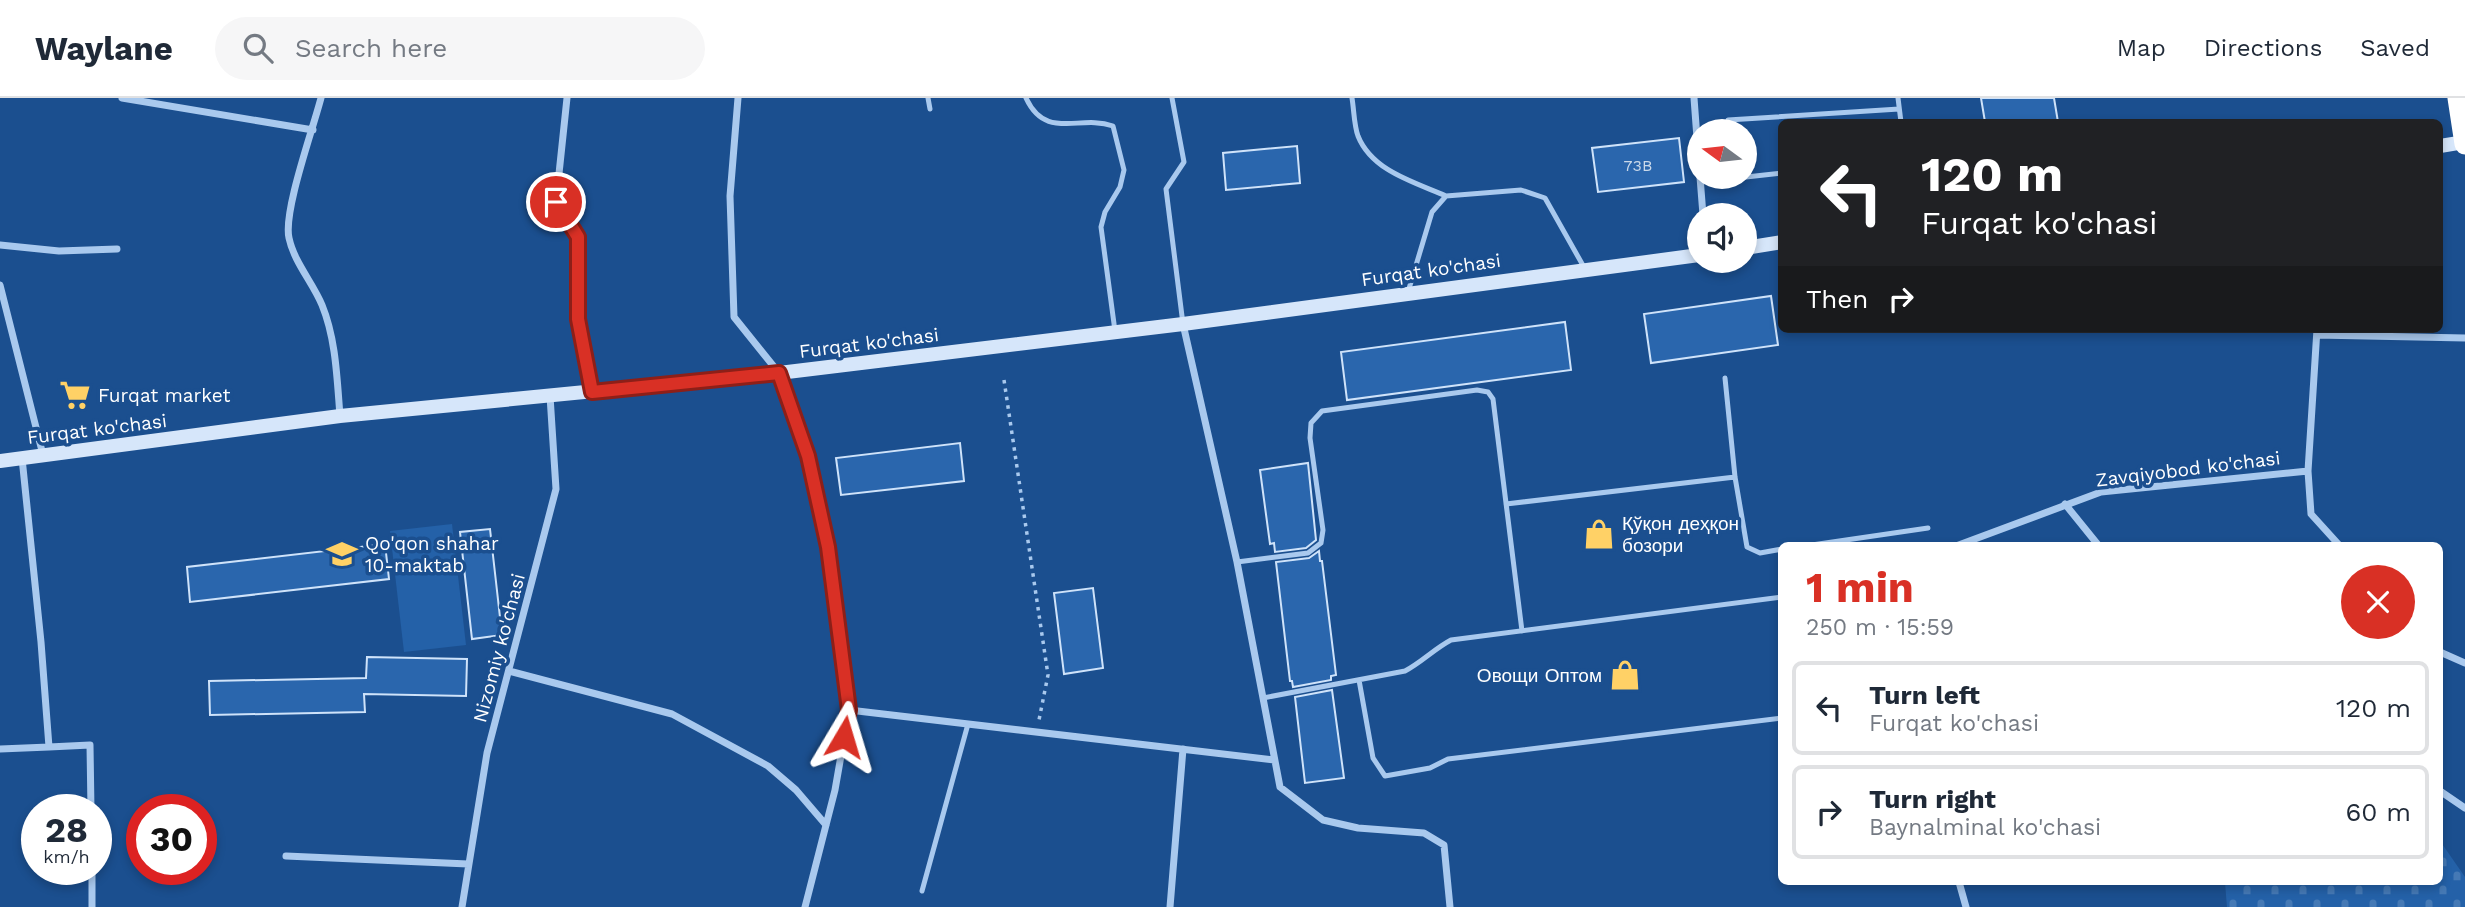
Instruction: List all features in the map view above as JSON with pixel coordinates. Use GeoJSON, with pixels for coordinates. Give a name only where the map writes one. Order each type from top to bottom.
{"type":"FeatureCollection","features":[{"type":"Feature","properties":{"kind":"highway"},"geometry":{"type":"LineString","coordinates":[[2458,98],[2465,143]]}},
{"type":"Feature","properties":{"kind":"main road"},"geometry":{"type":"LineString","coordinates":[[2443,146],[2465,143]]}},
{"type":"Feature","properties":{"kind":"main road"},"geometry":{"type":"LineString","coordinates":[[1757,246],[1778,243]]}},
{"type":"Feature","properties":{"kind":"main road","name":"Furqat ko'chasi"},"geometry":{"type":"LineString","coordinates":[[0,461],[340,416],[779,373],[1183,324],[1687,256]]}},
{"type":"Feature","properties":{"kind":"street"},"geometry":{"type":"LineString","coordinates":[[122,98],[313,130]]}},
{"type":"Feature","properties":{"kind":"street"},"geometry":{"type":"LineString","coordinates":[[321,98],[290,211],[288,238],[326,317],[332,340],[340,416]]}},
{"type":"Feature","properties":{"kind":"street"},"geometry":{"type":"LineString","coordinates":[[567,98],[556,202],[578,237],[578,319],[592,392]]}},
{"type":"Feature","properties":{"kind":"street"},"geometry":{"type":"LineString","coordinates":[[738,98],[730,196],[734,317],[779,373],[808,456],[828,547],[849,710],[826,825],[805,907]]}},
{"type":"Feature","properties":{"kind":"street"},"geometry":{"type":"LineString","coordinates":[[1694,98],[1696,119]]}},
{"type":"Feature","properties":{"kind":"street"},"geometry":{"type":"LineString","coordinates":[[0,245],[59,251],[117,248]]}},
{"type":"Feature","properties":{"kind":"street"},"geometry":{"type":"LineString","coordinates":[[0,285],[43,455]]}},
{"type":"Feature","properties":{"kind":"street"},"geometry":{"type":"LineString","coordinates":[[1183,324],[1237,562],[1280,787],[1324,820],[1359,828],[1424,833],[1444,845],[1450,907]]}},
{"type":"Feature","properties":{"kind":"street"},"geometry":{"type":"LineString","coordinates":[[2317,333],[2308,471],[2311,514],[2336,542]]}},
{"type":"Feature","properties":{"kind":"street"},"geometry":{"type":"LineString","coordinates":[[2342,333],[2465,338]]}},
{"type":"Feature","properties":{"kind":"street","name":"Nizomiy ko'chasi"},"geometry":{"type":"LineString","coordinates":[[462,907],[487,753],[556,489],[550,396]]}},
{"type":"Feature","properties":{"kind":"street"},"geometry":{"type":"LineString","coordinates":[[22,458],[49,747]]}},
{"type":"Feature","properties":{"kind":"street","name":"Zavqiyobod ko'chasi"},"geometry":{"type":"LineString","coordinates":[[1965,542],[2101,492],[2308,471]]}},
{"type":"Feature","properties":{"kind":"street"},"geometry":{"type":"LineString","coordinates":[[2065,504],[2096,542]]}},
{"type":"Feature","properties":{"kind":"street"},"geometry":{"type":"LineString","coordinates":[[2443,653],[2465,663]]}},
{"type":"Feature","properties":{"kind":"street"},"geometry":{"type":"LineString","coordinates":[[509,671],[671,714],[768,766],[796,790],[826,825]]}},
{"type":"Feature","properties":{"kind":"street"},"geometry":{"type":"LineString","coordinates":[[849,710],[1274,760]]}},
{"type":"Feature","properties":{"kind":"street"},"geometry":{"type":"LineString","coordinates":[[0,749],[90,746],[91,794]]}},
{"type":"Feature","properties":{"kind":"street"},"geometry":{"type":"LineString","coordinates":[[1170,907],[1184,749]]}},
{"type":"Feature","properties":{"kind":"street"},"geometry":{"type":"LineString","coordinates":[[2443,793],[2465,808]]}},
{"type":"Feature","properties":{"kind":"street"},"geometry":{"type":"LineString","coordinates":[[286,856],[468,864]]}},
{"type":"Feature","properties":{"kind":"street"},"geometry":{"type":"LineString","coordinates":[[92,885],[92,907]]}},
{"type":"Feature","properties":{"kind":"street"},"geometry":{"type":"LineString","coordinates":[[1960,885],[1966,907]]}},
{"type":"Feature","properties":{"kind":"lane"},"geometry":{"type":"LineString","coordinates":[[928,98],[930,109]]}},
{"type":"Feature","properties":{"kind":"lane"},"geometry":{"type":"LineString","coordinates":[[1026,98],[1033,112],[1056,124],[1103,122],[1113,126],[1124,170],[1120,187],[1105,212],[1101,227],[1115,332]]}},
{"type":"Feature","properties":{"kind":"lane"},"geometry":{"type":"LineString","coordinates":[[1172,98],[1184,162],[1166,189],[1183,324]]}},
{"type":"Feature","properties":{"kind":"lane"},"geometry":{"type":"LineString","coordinates":[[1352,98],[1357,135],[1371,159],[1446,197],[1521,190],[1545,198],[1585,269]]}},
{"type":"Feature","properties":{"kind":"lane"},"geometry":{"type":"LineString","coordinates":[[1898,98],[1901,119]]}},
{"type":"Feature","properties":{"kind":"lane"},"geometry":{"type":"LineString","coordinates":[[1742,119],[1899,108]]}},
{"type":"Feature","properties":{"kind":"lane"},"geometry":{"type":"LineString","coordinates":[[1757,175],[1778,173]]}},
{"type":"Feature","properties":{"kind":"lane"},"geometry":{"type":"LineString","coordinates":[[1408,292],[1432,212],[1446,197]]}},
{"type":"Feature","properties":{"kind":"lane"},"geometry":{"type":"LineString","coordinates":[[1725,379],[1735,477],[1746,547],[1760,552],[1778,550]]}},
{"type":"Feature","properties":{"kind":"lane"},"geometry":{"type":"LineString","coordinates":[[1237,562],[1308,553],[1321,543],[1323,530],[1310,438],[1311,423],[1322,411],[1477,390],[1488,392],[1493,399],[1522,631]]}},
{"type":"Feature","properties":{"kind":"lane"},"geometry":{"type":"LineString","coordinates":[[1506,504],[1735,477]]}},
{"type":"Feature","properties":{"kind":"lane"},"geometry":{"type":"LineString","coordinates":[[1832,542],[1928,528]]}},
{"type":"Feature","properties":{"kind":"lane"},"geometry":{"type":"LineString","coordinates":[[1263,698],[1405,671],[1422,663],[1436,648],[1451,640],[1778,598]]}},
{"type":"Feature","properties":{"kind":"lane"},"geometry":{"type":"LineString","coordinates":[[1359,680],[1373,758],[1385,776],[1430,768],[1448,759],[1778,718]]}},
{"type":"Feature","properties":{"kind":"lane"},"geometry":{"type":"LineString","coordinates":[[922,891],[968,724]]}},
{"type":"Feature","properties":{"kind":"path"},"geometry":{"type":"LineString","coordinates":[[1004,380],[1048,675],[1037,732]]}},
{"type":"Feature","properties":{"kind":"green space"},"geometry":{"type":"Polygon","coordinates":[[[452,524],[466,645],[404,652],[390,531],[452,524]]]}},
{"type":"Feature","properties":{"kind":"green space"},"geometry":{"type":"Polygon","coordinates":[[[2443,845],[2465,877],[2465,907],[2227,907],[2225,885],[2443,885],[2443,845]]]}},
{"type":"Feature","properties":{"kind":"building"},"geometry":{"type":"Polygon","coordinates":[[[1981,98],[2054,98],[2058,119],[1984,119],[1981,98]]]}},
{"type":"Feature","properties":{"kind":"building"},"geometry":{"type":"Polygon","coordinates":[[[1679,138],[1684,182],[1598,192],[1592,148],[1679,138]]]}},
{"type":"Feature","properties":{"kind":"building"},"geometry":{"type":"Polygon","coordinates":[[[1297,146],[1300,183],[1226,190],[1223,153],[1297,146]]]}},
{"type":"Feature","properties":{"kind":"building"},"geometry":{"type":"Polygon","coordinates":[[[1771,296],[1778,345],[1651,363],[1644,314],[1771,296]]]}},
{"type":"Feature","properties":{"kind":"building"},"geometry":{"type":"Polygon","coordinates":[[[1565,322],[1571,370],[1347,400],[1341,352],[1565,322]]]}},
{"type":"Feature","properties":{"kind":"building"},"geometry":{"type":"Polygon","coordinates":[[[960,443],[964,481],[841,495],[836,458],[960,443]]]}},
{"type":"Feature","properties":{"kind":"building"},"geometry":{"type":"Polygon","coordinates":[[[1308,463],[1316,540],[1306,548],[1275,552],[1274,543],[1270,544],[1260,470],[1308,463]]]}},
{"type":"Feature","properties":{"kind":"building"},"geometry":{"type":"Polygon","coordinates":[[[490,529],[502,635],[472,639],[460,532],[490,529]]]}},
{"type":"Feature","properties":{"kind":"building"},"geometry":{"type":"Polygon","coordinates":[[[385,544],[389,579],[190,602],[187,567],[385,544]]]}},
{"type":"Feature","properties":{"kind":"building"},"geometry":{"type":"Polygon","coordinates":[[[1319,551],[1336,675],[1331,676],[1331,680],[1293,687],[1290,681],[1276,562],[1309,558],[1319,551]]]}},
{"type":"Feature","properties":{"kind":"building"},"geometry":{"type":"Polygon","coordinates":[[[1093,588],[1103,668],[1064,674],[1054,593],[1093,588]]]}},
{"type":"Feature","properties":{"kind":"building"},"geometry":{"type":"Polygon","coordinates":[[[367,657],[467,659],[466,696],[364,694],[365,712],[210,715],[209,681],[366,678],[367,657]]]}},
{"type":"Feature","properties":{"kind":"building"},"geometry":{"type":"Polygon","coordinates":[[[1332,690],[1344,778],[1305,783],[1295,697],[1332,690]]]}},
{"type":"Feature","properties":{"kind":"place","name":"Furqat market"},"geometry":{"type":"Point","coordinates":[75,395]}},
{"type":"Feature","properties":{"kind":"place","name":"Қўқон деҳқон бозори"},"geometry":{"type":"Point","coordinates":[1599,534]}},
{"type":"Feature","properties":{"kind":"place","name":"Qo'qon shahar 10-maktab"},"geometry":{"type":"Point","coordinates":[342,554]}},
{"type":"Feature","properties":{"kind":"place","name":"Овощи Оптом"},"geometry":{"type":"Point","coordinates":[1625,675]}},
{"type":"Feature","properties":{"kind":"route"},"geometry":{"type":"LineString","coordinates":[[556,202],[578,237],[578,319],[592,392],[779,373],[808,456],[828,547],[849,710],[844,737]]}}]}
